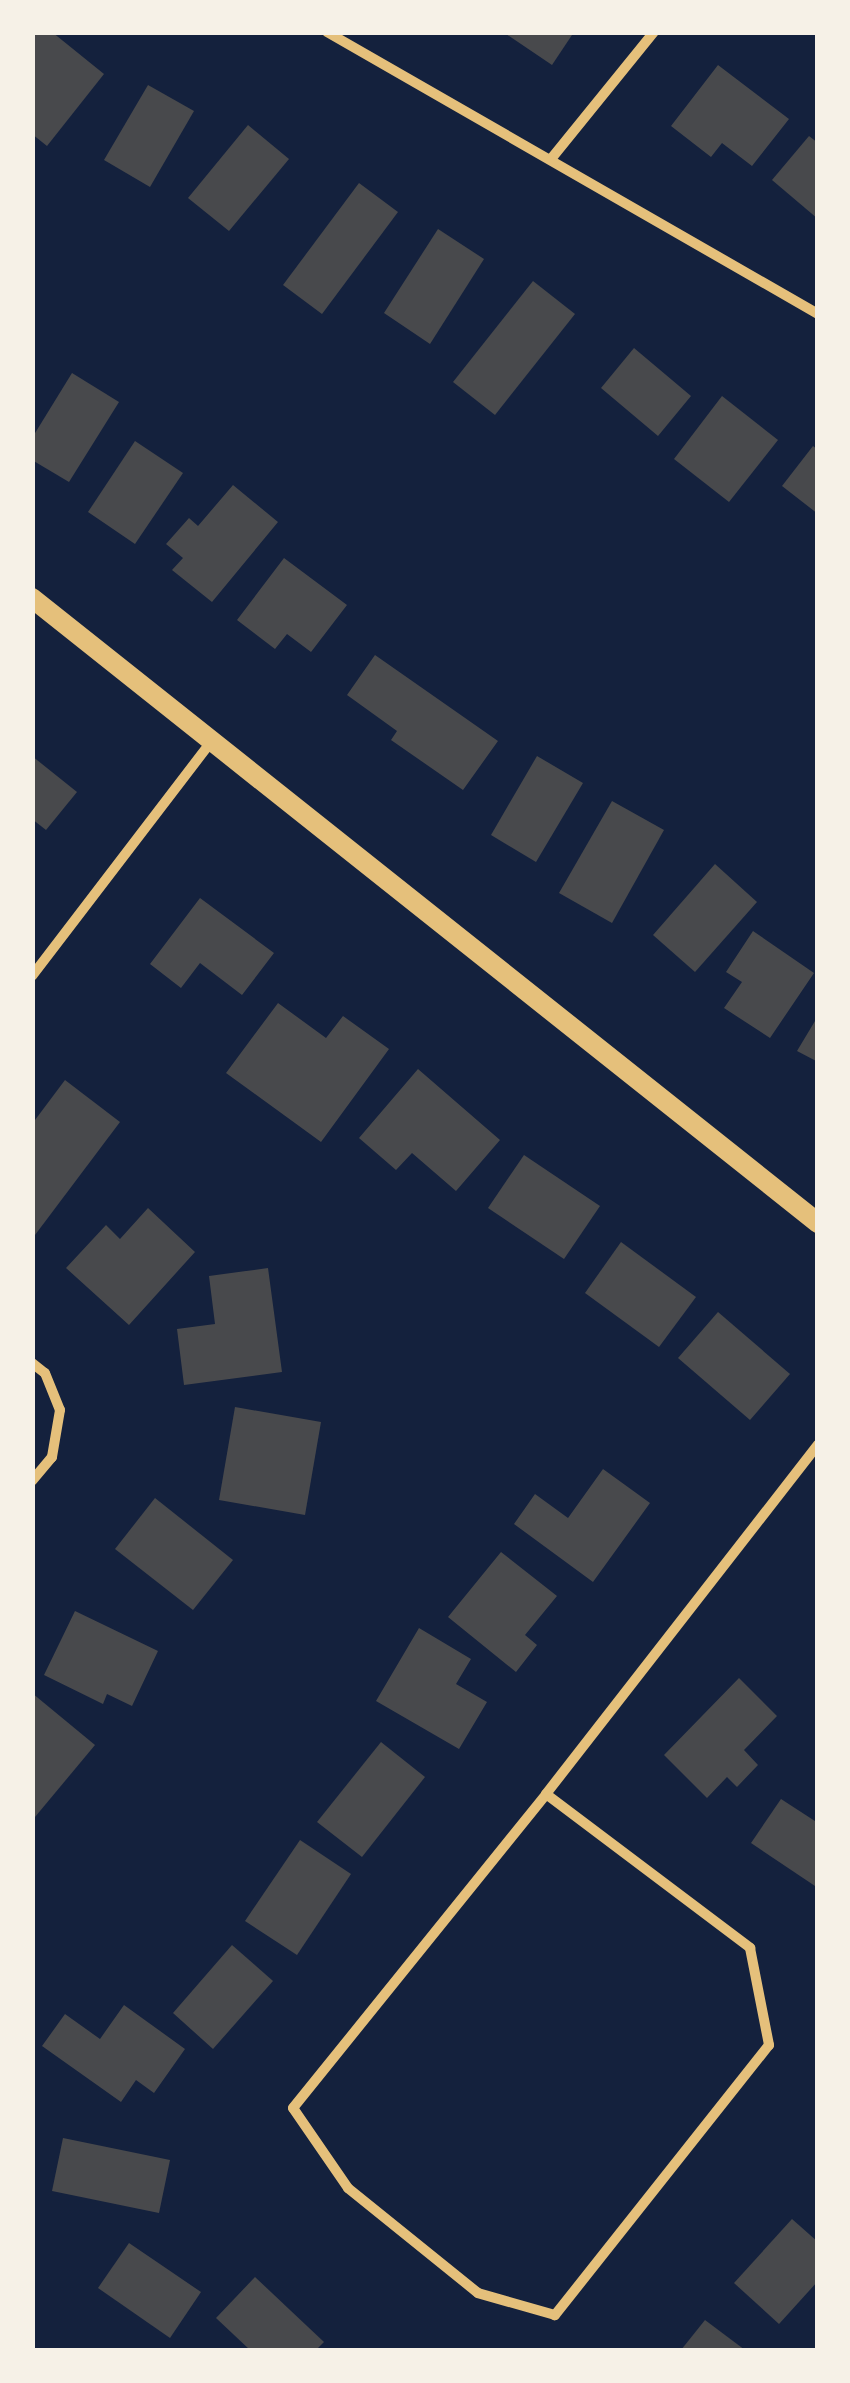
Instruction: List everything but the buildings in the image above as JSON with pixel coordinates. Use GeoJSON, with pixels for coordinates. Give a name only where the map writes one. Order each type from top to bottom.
{"type":"FeatureCollection","features":[{"type":"Feature","properties":{"kind":"main road"},"geometry":{"type":"LineString","coordinates":[[32,598],[818,1223]]}},
{"type":"Feature","properties":{"kind":"street"},"geometry":{"type":"LineString","coordinates":[[327,32],[818,314]]}},
{"type":"Feature","properties":{"kind":"street"},"geometry":{"type":"LineString","coordinates":[[551,159],[654,32]]}},
{"type":"Feature","properties":{"kind":"street"},"geometry":{"type":"LineString","coordinates":[[32,976],[210,743]]}},
{"type":"Feature","properties":{"kind":"street"},"geometry":{"type":"LineString","coordinates":[[32,1362],[44,1373],[60,1410],[52,1457],[32,1481]]}},
{"type":"Feature","properties":{"kind":"street"},"geometry":{"type":"LineString","coordinates":[[546,1794],[750,1948],[768,2045],[555,2315],[478,2293],[348,2188],[293,2108],[546,1794],[818,1444]]}}]}
